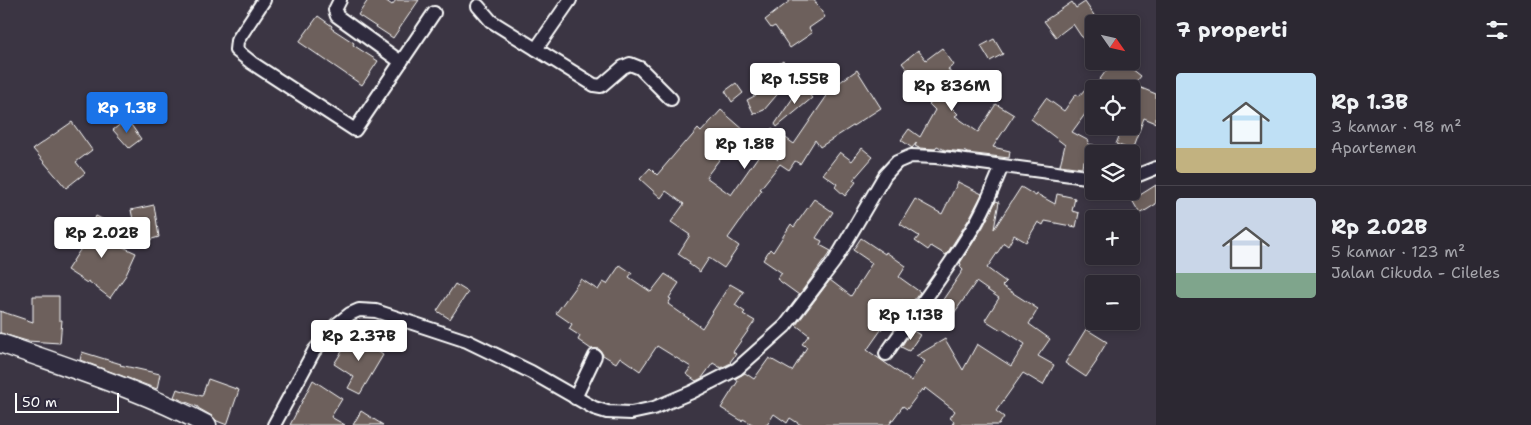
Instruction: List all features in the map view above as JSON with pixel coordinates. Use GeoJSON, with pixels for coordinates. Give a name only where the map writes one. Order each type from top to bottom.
{"type":"FeatureCollection","features":[{"type":"Feature","properties":{"kind":"street"},"geometry":{"type":"LineString","coordinates":[[264,0],[238,41],[236,50],[252,63],[355,130],[434,13]]}},
{"type":"Feature","properties":{"kind":"street"},"geometry":{"type":"LineString","coordinates":[[340,0],[335,10],[337,16],[401,62]]}},
{"type":"Feature","properties":{"kind":"street"},"geometry":{"type":"LineString","coordinates":[[536,49],[570,0]]}},
{"type":"Feature","properties":{"kind":"street"},"geometry":{"type":"LineString","coordinates":[[477,2],[491,20],[594,85],[601,86],[622,67],[630,64],[640,68],[671,99]]}},
{"type":"Feature","properties":{"kind":"street"},"geometry":{"type":"LineString","coordinates":[[274,425],[314,351],[336,325],[350,314],[359,310],[376,311],[467,341],[531,372],[594,408],[607,412],[631,413],[654,408],[737,369],[785,326],[834,262],[885,175],[897,162],[911,156],[936,157],[1085,177]]}},
{"type":"Feature","properties":{"kind":"street"},"geometry":{"type":"LineString","coordinates":[[886,354],[925,301],[972,230],[988,200],[1002,166]]}},
{"type":"Feature","properties":{"kind":"street"},"geometry":{"type":"LineString","coordinates":[[1140,174],[1156,168]]}},
{"type":"Feature","properties":{"kind":"street"},"geometry":{"type":"LineString","coordinates":[[0,343],[154,400],[207,425]]}},
{"type":"Feature","properties":{"kind":"street"},"geometry":{"type":"LineString","coordinates":[[575,398],[595,356]]}},
{"type":"Feature","properties":{"kind":"building"},"geometry":{"type":"Polygon","coordinates":[[[368,0],[385,0],[392,5],[396,0],[419,0],[393,38],[358,15],[368,0]]]}},
{"type":"Feature","properties":{"kind":"building"},"geometry":{"type":"Polygon","coordinates":[[[791,0],[814,0],[825,17],[809,28],[812,33],[790,48],[775,26],[771,28],[765,20],[791,0]]]}},
{"type":"Feature","properties":{"kind":"building"},"geometry":{"type":"Polygon","coordinates":[[[1072,2],[1076,8],[1085,2],[1094,15],[1085,15],[1085,39],[1073,24],[1056,37],[1044,21],[1072,2]]]}},
{"type":"Feature","properties":{"kind":"building"},"geometry":{"type":"Polygon","coordinates":[[[318,16],[332,26],[331,28],[354,43],[353,45],[378,61],[362,85],[299,42],[318,16]]]}},
{"type":"Feature","properties":{"kind":"building"},"geometry":{"type":"Polygon","coordinates":[[[994,39],[1003,54],[990,61],[981,46],[994,39]]]}},
{"type":"Feature","properties":{"kind":"building"},"geometry":{"type":"Polygon","coordinates":[[[942,48],[954,65],[948,69],[964,91],[948,104],[958,114],[955,116],[978,132],[996,104],[1014,115],[993,147],[1010,151],[1009,158],[945,150],[937,146],[935,149],[919,148],[915,146],[917,142],[912,148],[901,140],[909,129],[920,137],[935,110],[929,104],[932,101],[902,63],[918,50],[926,60],[942,48]]]}},
{"type":"Feature","properties":{"kind":"building"},"geometry":{"type":"Polygon","coordinates":[[[783,61],[793,76],[764,110],[754,114],[747,100],[771,87],[764,81],[777,65],[783,61]]]}},
{"type":"Feature","properties":{"kind":"building"},"geometry":{"type":"Polygon","coordinates":[[[857,70],[881,108],[820,147],[815,140],[800,164],[795,161],[789,170],[780,164],[760,189],[762,190],[728,238],[739,246],[724,268],[709,258],[700,272],[678,254],[690,235],[671,222],[684,204],[666,191],[661,198],[640,179],[650,168],[657,175],[685,142],[698,129],[701,132],[721,110],[745,131],[728,148],[706,177],[731,195],[764,148],[778,160],[766,137],[772,128],[794,144],[833,87],[857,70]]]}},
{"type":"Feature","properties":{"kind":"building"},"geometry":{"type":"Polygon","coordinates":[[[1107,70],[1133,70],[1141,76],[1138,80],[1099,80],[1107,70]]]}},
{"type":"Feature","properties":{"kind":"building"},"geometry":{"type":"Polygon","coordinates":[[[736,83],[743,93],[732,102],[725,91],[736,83]]]}},
{"type":"Feature","properties":{"kind":"building"},"geometry":{"type":"Polygon","coordinates":[[[803,87],[812,98],[777,127],[775,124],[797,92],[803,87]]]}},
{"type":"Feature","properties":{"kind":"building"},"geometry":{"type":"Polygon","coordinates":[[[1140,87],[1156,94],[1156,123],[1144,118],[1140,129],[1140,87]]]}},
{"type":"Feature","properties":{"kind":"building"},"geometry":{"type":"Polygon","coordinates":[[[1085,89],[1085,114],[1072,132],[1089,141],[1088,144],[1094,145],[1085,145],[1085,162],[1083,161],[1082,168],[1060,165],[1065,145],[1031,119],[1046,98],[1064,111],[1076,94],[1079,96],[1085,89]]]}},
{"type":"Feature","properties":{"kind":"building"},"geometry":{"type":"Polygon","coordinates":[[[127,119],[141,139],[129,148],[113,130],[127,119]]]}},
{"type":"Feature","properties":{"kind":"building"},"geometry":{"type":"Polygon","coordinates":[[[72,122],[92,150],[76,162],[85,173],[66,188],[33,149],[72,122]]]}},
{"type":"Feature","properties":{"kind":"building"},"geometry":{"type":"Polygon","coordinates":[[[1120,135],[1138,135],[1134,145],[1116,144],[1120,135]]]}},
{"type":"Feature","properties":{"kind":"building"},"geometry":{"type":"Polygon","coordinates":[[[862,148],[873,157],[853,180],[856,182],[845,196],[835,187],[837,184],[823,174],[840,152],[852,161],[862,148]]]}},
{"type":"Feature","properties":{"kind":"building"},"geometry":{"type":"Polygon","coordinates":[[[958,182],[982,194],[969,219],[946,255],[931,246],[928,250],[915,241],[919,236],[900,224],[915,199],[942,214],[958,182]]]}},
{"type":"Feature","properties":{"kind":"building"},"geometry":{"type":"Polygon","coordinates":[[[1156,185],[1156,204],[1140,214],[1140,210],[1138,210],[1132,200],[1140,200],[1140,195],[1156,185]]]}},
{"type":"Feature","properties":{"kind":"building"},"geometry":{"type":"Polygon","coordinates":[[[1021,187],[1055,204],[1057,194],[1075,198],[1072,211],[1079,213],[1076,227],[1045,221],[1043,225],[1038,222],[1026,242],[1014,235],[1008,246],[1004,243],[987,268],[1006,282],[1002,286],[1038,309],[1029,324],[1050,339],[1038,356],[1054,365],[1043,385],[1023,373],[996,411],[1004,417],[999,425],[952,425],[954,421],[950,418],[955,411],[925,388],[924,391],[922,389],[907,409],[903,406],[889,425],[801,425],[790,418],[787,423],[774,414],[767,425],[754,425],[743,419],[742,421],[721,408],[738,381],[735,379],[745,373],[754,379],[769,358],[792,371],[807,347],[802,344],[809,335],[796,325],[830,280],[851,296],[872,263],[853,250],[861,238],[906,266],[899,277],[920,292],[910,305],[902,300],[867,350],[911,381],[925,361],[916,356],[945,339],[963,370],[977,344],[1011,366],[1025,344],[985,320],[999,298],[976,282],[952,316],[947,327],[925,312],[934,301],[937,304],[940,300],[942,301],[963,270],[960,267],[960,263],[983,227],[996,201],[999,202],[994,229],[1021,187]]]}},
{"type":"Feature","properties":{"kind":"building"},"geometry":{"type":"Polygon","coordinates":[[[814,199],[833,212],[816,238],[822,241],[820,245],[831,251],[799,295],[777,279],[782,273],[763,260],[770,249],[773,252],[791,224],[794,227],[814,199]]]}},
{"type":"Feature","properties":{"kind":"building"},"geometry":{"type":"Polygon","coordinates":[[[154,205],[159,237],[138,243],[131,210],[154,205]]]}},
{"type":"Feature","properties":{"kind":"building"},"geometry":{"type":"Polygon","coordinates":[[[96,216],[116,226],[108,240],[136,253],[126,275],[110,298],[88,281],[87,283],[67,270],[93,230],[90,228],[96,216]]]}},
{"type":"Feature","properties":{"kind":"building"},"geometry":{"type":"Polygon","coordinates":[[[620,265],[632,273],[629,277],[651,292],[665,274],[679,283],[669,298],[671,299],[668,304],[702,328],[730,284],[744,292],[735,305],[745,312],[743,314],[755,321],[733,352],[736,354],[731,363],[721,368],[713,363],[702,378],[696,381],[686,374],[691,367],[657,346],[640,371],[620,357],[616,363],[603,355],[599,349],[591,349],[578,340],[580,336],[569,329],[572,324],[556,313],[581,279],[598,290],[603,282],[607,284],[620,265]]]}},
{"type":"Feature","properties":{"kind":"building"},"geometry":{"type":"Polygon","coordinates":[[[455,284],[468,292],[450,319],[437,311],[455,284]]]}},
{"type":"Feature","properties":{"kind":"building"},"geometry":{"type":"Polygon","coordinates":[[[33,296],[59,296],[59,320],[62,320],[60,343],[27,341],[0,333],[0,311],[33,322],[33,296]]]}},
{"type":"Feature","properties":{"kind":"building"},"geometry":{"type":"Polygon","coordinates":[[[912,330],[920,335],[909,351],[901,347],[912,330]]]}},
{"type":"Feature","properties":{"kind":"building"},"geometry":{"type":"Polygon","coordinates":[[[1085,330],[1107,342],[1086,377],[1065,363],[1085,330]]]}},
{"type":"Feature","properties":{"kind":"building"},"geometry":{"type":"Polygon","coordinates":[[[353,334],[383,355],[360,394],[348,388],[354,377],[334,364],[353,334]]]}},
{"type":"Feature","properties":{"kind":"building"},"geometry":{"type":"Polygon","coordinates":[[[82,352],[120,365],[160,374],[157,389],[80,360],[82,352]]]}},
{"type":"Feature","properties":{"kind":"building"},"geometry":{"type":"Polygon","coordinates":[[[208,379],[239,390],[227,425],[217,421],[198,407],[174,397],[177,389],[202,396],[208,379]]]}},
{"type":"Feature","properties":{"kind":"building"},"geometry":{"type":"Polygon","coordinates":[[[313,380],[342,399],[331,417],[345,425],[290,425],[313,380]]]}},
{"type":"Feature","properties":{"kind":"building"},"geometry":{"type":"Polygon","coordinates":[[[361,411],[383,425],[353,425],[361,411]]]}}]}
